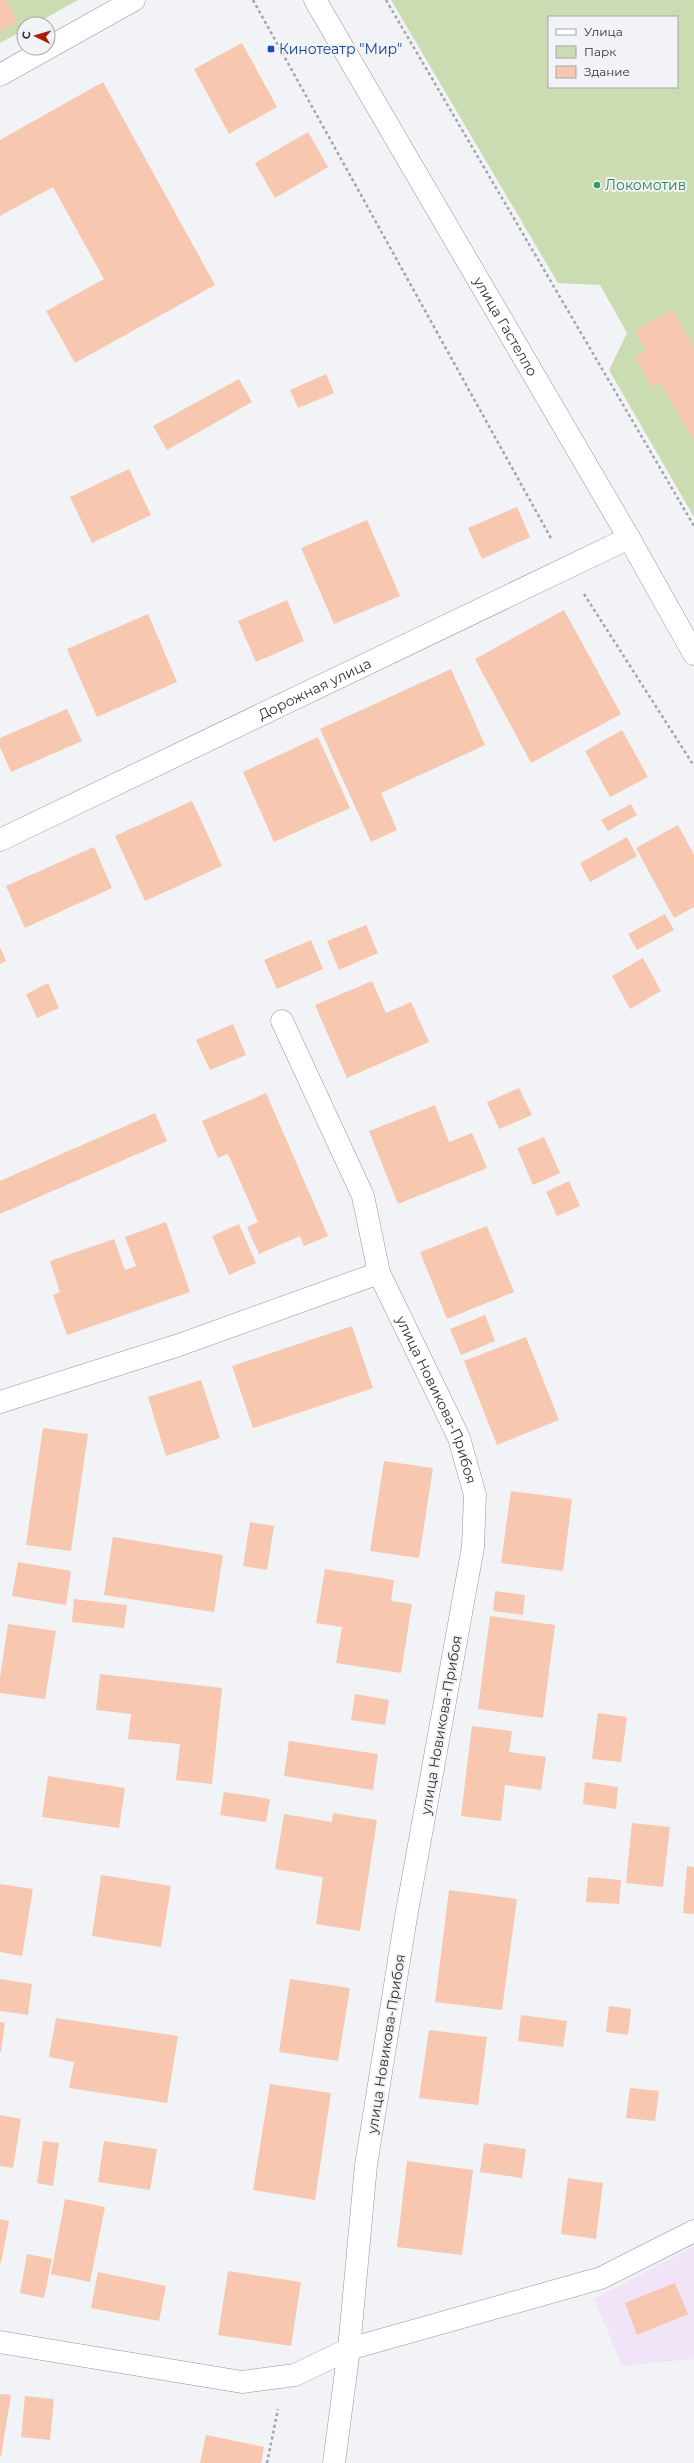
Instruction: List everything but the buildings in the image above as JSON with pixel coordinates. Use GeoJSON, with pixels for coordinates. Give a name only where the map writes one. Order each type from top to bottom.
{"type":"FeatureCollection","features":[{"type":"Feature","properties":{"kind":"street"},"geometry":{"type":"LineString","coordinates":[[0,75],[134,0]]}},
{"type":"Feature","properties":{"kind":"street","name":"улица Гастелло"},"geometry":{"type":"LineString","coordinates":[[315,0],[629,538],[694,654]]}},
{"type":"Feature","properties":{"kind":"street","name":"Дорожная улица"},"geometry":{"type":"LineString","coordinates":[[0,840],[568,569],[629,538]]}},
{"type":"Feature","properties":{"kind":"street","name":"улица Новикова-Прибоя"},"geometry":{"type":"LineString","coordinates":[[282,1021],[363,1196],[379,1273],[459,1438],[475,1495],[473,1547],[406,1917],[366,2165],[349,2349],[334,2463]]}},
{"type":"Feature","properties":{"kind":"street"},"geometry":{"type":"LineString","coordinates":[[0,1402],[179,1345],[379,1273]]}},
{"type":"Feature","properties":{"kind":"street"},"geometry":{"type":"LineString","coordinates":[[0,2342],[242,2382],[295,2375],[349,2349],[601,2278],[694,2231]]}},
{"type":"Feature","properties":{"kind":"path"},"geometry":{"type":"LineString","coordinates":[[253,0],[568,569],[694,766]]}},
{"type":"Feature","properties":{"kind":"path"},"geometry":{"type":"LineString","coordinates":[[386,0],[694,526]]}},
{"type":"Feature","properties":{"kind":"path"},"geometry":{"type":"LineString","coordinates":[[267,2463],[284,2376]]}},
{"type":"Feature","properties":{"kind":"shaded area"},"geometry":{"type":"Polygon","coordinates":[[[694,2246],[694,2359],[622,2366],[594,2299],[694,2246]]]}},
{"type":"Feature","properties":{"kind":"green space"},"geometry":{"type":"Polygon","coordinates":[[[0,0],[78,0],[49,16],[16,16],[16,34],[0,43],[0,0]]]}},
{"type":"Feature","properties":{"kind":"green space","name":"Локомотив"},"geometry":{"type":"Polygon","coordinates":[[[391,0],[694,0],[694,517],[609,370],[627,333],[600,285],[558,283],[391,0]]]}},
{"type":"Feature","properties":{"kind":"place","name":"Кинотеатр \"Мир\""},"geometry":{"type":"Point","coordinates":[271,49]}},
{"type":"Feature","properties":{"kind":"place","name":"Локомотив"},"geometry":{"type":"Point","coordinates":[597,185]}}]}
